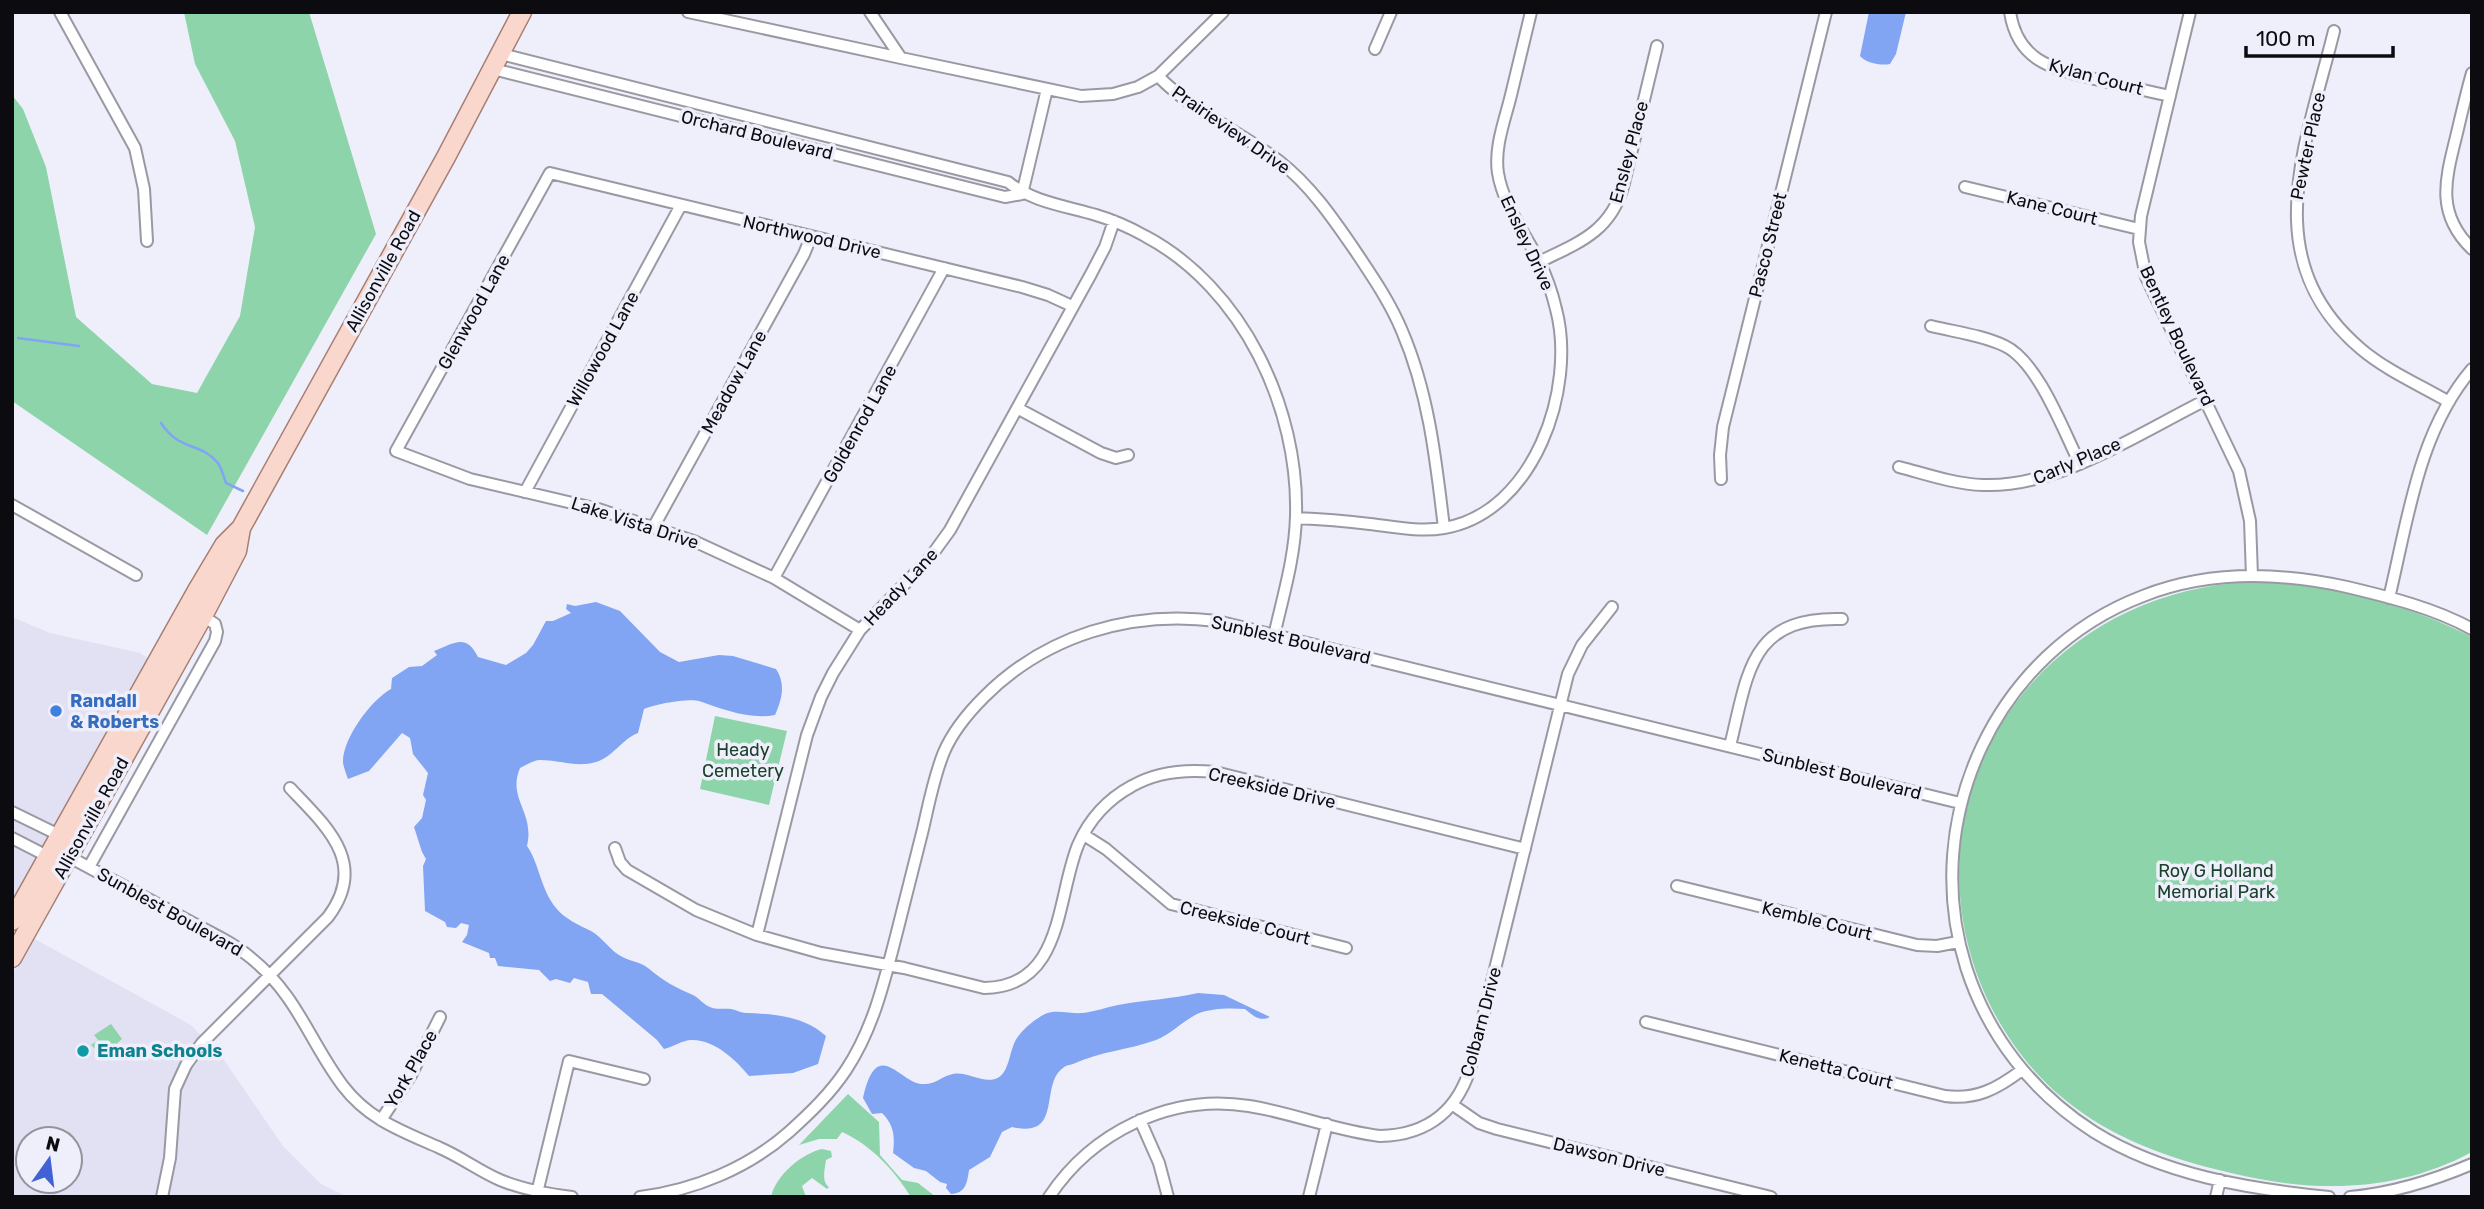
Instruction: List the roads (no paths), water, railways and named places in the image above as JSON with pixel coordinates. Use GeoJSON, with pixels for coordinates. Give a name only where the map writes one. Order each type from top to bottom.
{"type":"FeatureCollection","features":[{"type":"Feature","properties":{"kind":"main road","name":"Allisonville Road"},"geometry":{"type":"LineString","coordinates":[[12,958],[58,849],[224,545],[241,528],[275,467],[523,12]]}},
{"type":"Feature","properties":{"kind":"main road","name":"Allisonville Road"},"geometry":{"type":"LineString","coordinates":[[12,921],[203,616],[237,551],[241,528]]}},
{"type":"Feature","properties":{"kind":"street"},"geometry":{"type":"LineString","coordinates":[[61,12],[135,148],[144,189],[147,241]]}},
{"type":"Feature","properties":{"kind":"street"},"geometry":{"type":"LineString","coordinates":[[688,12],[1089,96],[1105,96],[1131,90],[1158,76],[1223,12]]}},
{"type":"Feature","properties":{"kind":"street"},"geometry":{"type":"LineString","coordinates":[[870,12],[901,58]]}},
{"type":"Feature","properties":{"kind":"street"},"geometry":{"type":"LineString","coordinates":[[1375,48],[1391,12]]}},
{"type":"Feature","properties":{"kind":"street","name":"Ensley Drive"},"geometry":{"type":"LineString","coordinates":[[1296,518],[1410,529],[1444,528],[1474,518],[1503,497],[1524,472],[1546,434],[1557,395],[1561,350],[1556,310],[1539,262],[1504,194],[1497,158],[1531,12]]}},
{"type":"Feature","properties":{"kind":"street","name":"Pasco Street"},"geometry":{"type":"LineString","coordinates":[[1721,479],[1723,427],[1826,12]]}},
{"type":"Feature","properties":{"kind":"street","name":"Kylan Court"},"geometry":{"type":"LineString","coordinates":[[2010,12],[2020,41],[2027,51],[2045,65],[2169,96]]}},
{"type":"Feature","properties":{"kind":"street","name":"Bentley Boulevard"},"geometry":{"type":"LineString","coordinates":[[2190,12],[2139,229],[2140,248],[2146,277],[2239,471],[2250,521],[2252,576]]}},
{"type":"Feature","properties":{"kind":"street","name":"Pewter Place"},"geometry":{"type":"LineString","coordinates":[[2334,31],[2297,187],[2295,224],[2305,272],[2316,296],[2344,333],[2380,363],[2449,402]]}},
{"type":"Feature","properties":{"kind":"street","name":"Ensley Place"},"geometry":{"type":"LineString","coordinates":[[1539,262],[1594,233],[1615,209],[1623,187],[1657,46]]}},
{"type":"Feature","properties":{"kind":"street","name":"Orchard Boulevard"},"geometry":{"type":"LineString","coordinates":[[497,62],[1005,197],[1022,194]]}},
{"type":"Feature","properties":{"kind":"street","name":"Orchard Boulevard"},"geometry":{"type":"LineString","coordinates":[[497,62],[1008,182],[1022,194],[1114,221],[1158,243],[1190,268],[1221,300],[1253,345],[1274,388],[1285,425],[1296,477],[1296,518],[1292,559],[1274,636]]}},
{"type":"Feature","properties":{"kind":"street"},"geometry":{"type":"LineString","coordinates":[[2472,73],[2449,163],[2445,194],[2454,226],[2472,249]]}},
{"type":"Feature","properties":{"kind":"street","name":"Prairieview Drive"},"geometry":{"type":"LineString","coordinates":[[1158,76],[1188,102],[1266,152],[1300,180],[1329,213],[1373,277],[1402,331],[1419,379],[1432,436],[1444,528]]}},
{"type":"Feature","properties":{"kind":"street"},"geometry":{"type":"LineString","coordinates":[[1022,194],[1046,89]]}},
{"type":"Feature","properties":{"kind":"street","name":"Northwood Drive"},"geometry":{"type":"LineString","coordinates":[[550,173],[1039,292],[1072,306]]}},
{"type":"Feature","properties":{"kind":"street","name":"Glenwood Lane"},"geometry":{"type":"LineString","coordinates":[[396,451],[550,173]]}},
{"type":"Feature","properties":{"kind":"street","name":"Kane Court"},"geometry":{"type":"LineString","coordinates":[[1965,187],[2139,229]]}},
{"type":"Feature","properties":{"kind":"street","name":"Willowood Lane"},"geometry":{"type":"LineString","coordinates":[[525,492],[681,205]]}},
{"type":"Feature","properties":{"kind":"street","name":"Heady Lane"},"geometry":{"type":"LineString","coordinates":[[757,935],[811,722],[832,673],[860,630],[936,550],[950,530],[1105,247],[1114,221]]}},
{"type":"Feature","properties":{"kind":"street","name":"Meadow Lane"},"geometry":{"type":"LineString","coordinates":[[654,526],[811,237]]}},
{"type":"Feature","properties":{"kind":"street","name":"Goldenrod Lane"},"geometry":{"type":"LineString","coordinates":[[774,578],[944,268]]}},
{"type":"Feature","properties":{"kind":"street"},"geometry":{"type":"LineString","coordinates":[[1931,326],[1996,342],[2020,356],[2034,372],[2080,464]]}},
{"type":"Feature","properties":{"kind":"street"},"geometry":{"type":"LineString","coordinates":[[2389,598],[2423,459],[2449,402],[2472,369]]}},
{"type":"Feature","properties":{"kind":"street","name":"Carly Place"},"geometry":{"type":"LineString","coordinates":[[1899,467],[1966,483],[2001,485],[2049,477],[2206,400]]}},
{"type":"Feature","properties":{"kind":"street"},"geometry":{"type":"LineString","coordinates":[[1017,408],[1101,453],[1116,458],[1128,455]]}},
{"type":"Feature","properties":{"kind":"street","name":"Lake Vista Drive"},"geometry":{"type":"LineString","coordinates":[[396,451],[470,479],[589,506],[704,545],[774,578],[860,630]]}},
{"type":"Feature","properties":{"kind":"street"},"geometry":{"type":"LineString","coordinates":[[12,505],[136,575]]}},
{"type":"Feature","properties":{"kind":"street"},"geometry":{"type":"LineString","coordinates":[[2329,1197],[2260,1189],[2151,1159],[2105,1138],[2054,1102],[2022,1070],[1986,1015],[1958,942],[1951,873],[1960,803],[1975,758],[2002,710],[2021,684],[2060,646],[2092,621],[2144,595],[2203,580],[2252,576],[2288,577],[2325,582],[2389,598],[2472,629]]}},
{"type":"Feature","properties":{"kind":"street","name":"Colbarn Drive"},"geometry":{"type":"LineString","coordinates":[[1049,1197],[1072,1167],[1098,1144],[1140,1120],[1187,1106],[1249,1106],[1371,1135],[1401,1135],[1423,1127],[1453,1105],[1469,1073],[1568,674],[1578,652],[1612,607]]}},
{"type":"Feature","properties":{"kind":"street"},"geometry":{"type":"LineString","coordinates":[[89,867],[215,642],[215,624],[203,616]]}},
{"type":"Feature","properties":{"kind":"street","name":"Sunblest Boulevard"},"geometry":{"type":"LineString","coordinates":[[640,1197],[682,1189],[730,1170],[758,1155],[803,1119],[840,1078],[861,1043],[878,1003],[943,754],[962,721],[1002,680],[1042,652],[1096,629],[1128,621],[1199,618],[1960,803]]}},
{"type":"Feature","properties":{"kind":"street"},"geometry":{"type":"LineString","coordinates":[[1730,746],[1750,667],[1771,638],[1802,621],[1842,619]]}},
{"type":"Feature","properties":{"kind":"street","name":"Creekside Drive"},"geometry":{"type":"LineString","coordinates":[[615,848],[626,870],[704,914],[757,935],[821,953],[888,965],[984,988],[998,987],[1023,978],[1040,962],[1049,947],[1075,855],[1084,835],[1102,808],[1135,784],[1167,773],[1215,772],[1525,849]]}},
{"type":"Feature","properties":{"kind":"street"},"geometry":{"type":"LineString","coordinates":[[162,1197],[170,1158],[174,1098],[182,1073],[202,1043],[328,917],[339,899],[344,882],[344,861],[334,838],[290,788]]}},
{"type":"Feature","properties":{"kind":"street"},"geometry":{"type":"LineString","coordinates":[[12,812],[58,849]]}},
{"type":"Feature","properties":{"kind":"street","name":"Creekside Court"},"geometry":{"type":"LineString","coordinates":[[1084,835],[1106,849],[1171,904],[1346,948]]}},
{"type":"Feature","properties":{"kind":"street"},"geometry":{"type":"LineString","coordinates":[[12,838],[58,849]]}},
{"type":"Feature","properties":{"kind":"street","name":"Sunblest Boulevard"},"geometry":{"type":"LineString","coordinates":[[58,849],[223,939],[250,957],[271,976],[303,1018],[344,1088],[381,1121],[500,1180],[537,1195],[572,1197]]}},
{"type":"Feature","properties":{"kind":"street","name":"Kemble Court"},"geometry":{"type":"LineString","coordinates":[[1677,886],[1917,945],[1937,946],[1958,942]]}},
{"type":"Feature","properties":{"kind":"street","name":"York Place"},"geometry":{"type":"LineString","coordinates":[[381,1121],[411,1075],[440,1017]]}},
{"type":"Feature","properties":{"kind":"street","name":"Kenetta Court"},"geometry":{"type":"LineString","coordinates":[[1646,1022],[1953,1097],[1986,1093],[2022,1070]]}},
{"type":"Feature","properties":{"kind":"street"},"geometry":{"type":"LineString","coordinates":[[537,1195],[569,1060],[644,1079]]}},
{"type":"Feature","properties":{"kind":"street","name":"Dawson Drive"},"geometry":{"type":"LineString","coordinates":[[1453,1105],[1479,1123],[1497,1129],[1771,1197]]}},
{"type":"Feature","properties":{"kind":"street"},"geometry":{"type":"LineString","coordinates":[[1140,1120],[1159,1163],[1168,1197]]}},
{"type":"Feature","properties":{"kind":"street"},"geometry":{"type":"LineString","coordinates":[[1309,1197],[1327,1124]]}},
{"type":"Feature","properties":{"kind":"street"},"geometry":{"type":"LineString","coordinates":[[2350,1197],[2396,1191],[2472,1164]]}},
{"type":"Feature","properties":{"kind":"street"},"geometry":{"type":"LineString","coordinates":[[2216,1197],[2220,1180]]}},
{"type":"Feature","properties":{"kind":"water"},"geometry":{"type":"Polygon","coordinates":[[[1869,12],[1906,12],[1896,54],[1890,64],[1874,63],[1860,56],[1869,12]]]}},
{"type":"Feature","properties":{"kind":"water"},"geometry":{"type":"Polygon","coordinates":[[[596,602],[620,611],[660,652],[679,662],[719,655],[733,656],[776,669],[781,680],[781,697],[775,715],[766,716],[736,713],[694,700],[656,705],[644,709],[638,733],[602,760],[582,764],[538,760],[520,768],[517,788],[527,824],[527,846],[547,893],[564,915],[595,934],[615,952],[645,966],[708,1006],[789,1017],[817,1029],[826,1036],[818,1064],[793,1073],[749,1076],[731,1057],[708,1043],[688,1040],[664,1049],[602,994],[591,994],[588,982],[574,978],[570,983],[556,979],[550,981],[539,970],[498,966],[489,953],[462,942],[469,925],[461,923],[456,928],[447,927],[445,922],[425,911],[423,866],[426,859],[414,827],[422,818],[428,773],[413,754],[410,738],[402,733],[369,771],[348,779],[343,763],[347,743],[367,711],[391,689],[392,678],[409,667],[422,666],[437,655],[434,651],[459,642],[469,645],[478,657],[506,665],[526,653],[546,621],[553,621],[571,613],[566,609],[567,604],[575,606],[596,602]]]}},
{"type":"Feature","properties":{"kind":"water"},"geometry":{"type":"Polygon","coordinates":[[[1198,993],[1224,995],[1270,1017],[1260,1019],[1245,1009],[1208,1011],[1197,1014],[1156,1040],[1065,1066],[1052,1086],[1045,1118],[1039,1125],[1028,1129],[1012,1127],[1002,1132],[990,1157],[969,1170],[965,1186],[960,1192],[951,1194],[946,1188],[947,1184],[926,1171],[914,1168],[893,1153],[894,1136],[889,1122],[882,1113],[872,1114],[863,1098],[869,1079],[875,1069],[882,1065],[923,1084],[958,1074],[995,1079],[1004,1072],[1014,1043],[1033,1021],[1041,1016],[1058,1012],[1087,1012],[1198,993]]]}},
{"type":"Feature","properties":{"kind":"waterway"},"geometry":{"type":"LineString","coordinates":[[18,338],[79,346]]}},
{"type":"Feature","properties":{"kind":"waterway"},"geometry":{"type":"LineString","coordinates":[[161,423],[175,438],[204,451],[220,466],[226,483],[243,491]]}},
{"type":"Feature","properties":{"kind":"place","name":"Randall & Roberts"},"geometry":{"type":"Point","coordinates":[56,711]}},
{"type":"Feature","properties":{"kind":"place","name":"Eman Schools"},"geometry":{"type":"Point","coordinates":[83,1051]}},
{"type":"Feature","properties":{"kind":"park label","name":"Heady Cemetery"},"geometry":{"type":"Point","coordinates":[743,760]}},
{"type":"Feature","properties":{"kind":"park label","name":"Roy G Holland Memorial Park"},"geometry":{"type":"Point","coordinates":[2216,882]}}]}
